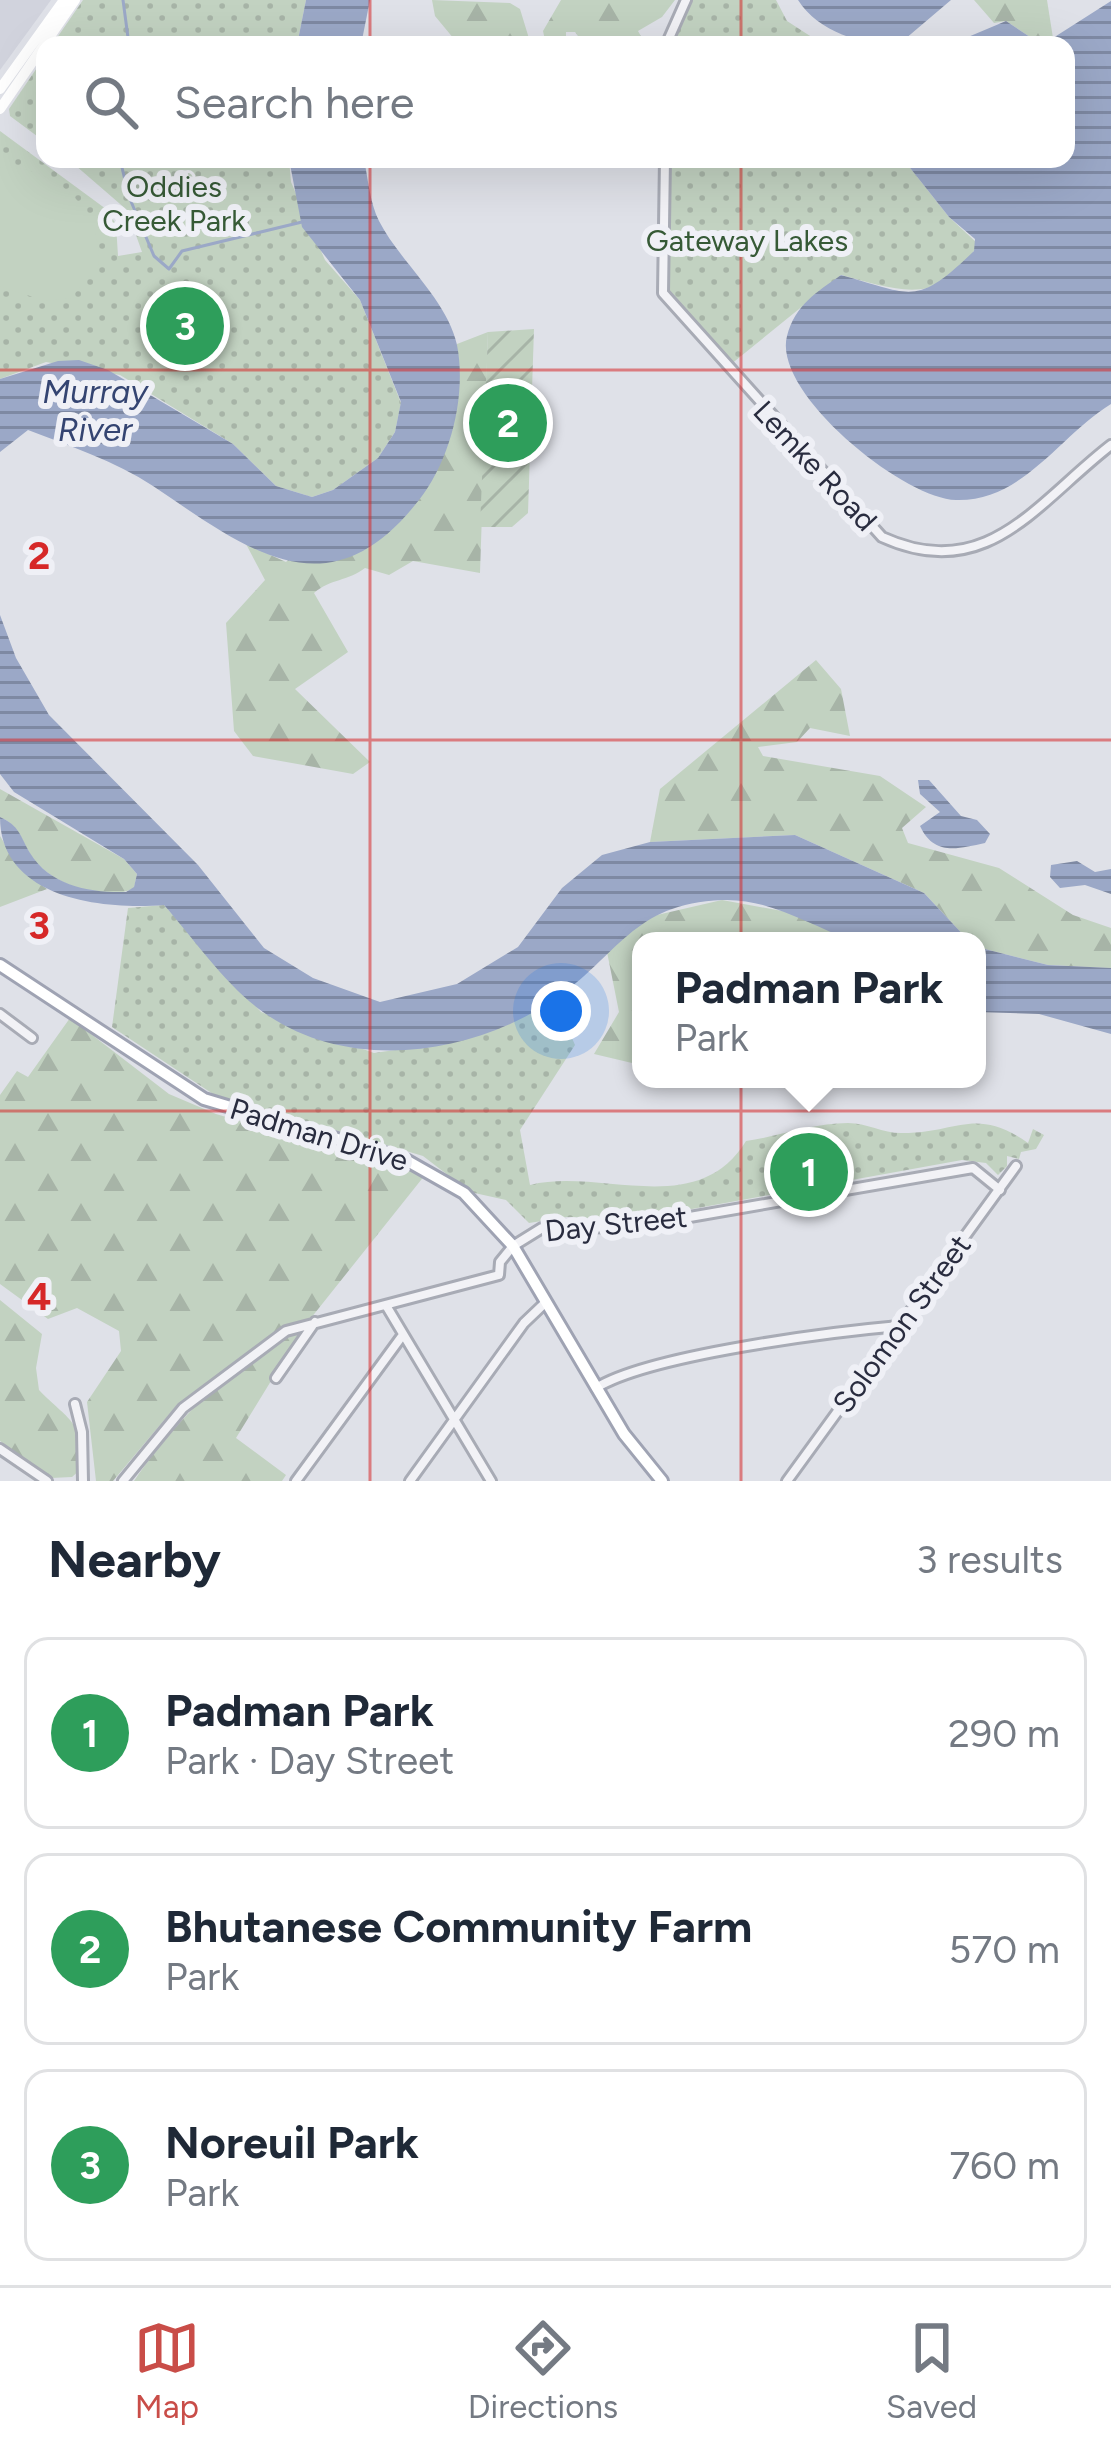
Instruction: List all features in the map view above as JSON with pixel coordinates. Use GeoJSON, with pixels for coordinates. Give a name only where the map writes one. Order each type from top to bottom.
{"type":"FeatureCollection","features":[{"type":"Feature","properties":{"kind":"main road"},"geometry":{"type":"LineString","coordinates":[[38,36],[64,0]]}},
{"type":"Feature","properties":{"kind":"main road"},"geometry":{"type":"LineString","coordinates":[[50,36],[75,0]]}},
{"type":"Feature","properties":{"kind":"main road"},"geometry":{"type":"LineString","coordinates":[[0,89],[36,39]]}},
{"type":"Feature","properties":{"kind":"main road"},"geometry":{"type":"LineString","coordinates":[[0,109],[36,57]]}},
{"type":"Feature","properties":{"kind":"main road","name":"Padman Drive"},"geometry":{"type":"LineString","coordinates":[[0,965],[204,1099],[428,1170],[475,1203],[513,1246],[596,1388],[660,1480]]}},
{"type":"Feature","properties":{"kind":"street"},"geometry":{"type":"LineString","coordinates":[[670,36],[686,0]]}},
{"type":"Feature","properties":{"kind":"street","name":"Lemke Road"},"geometry":{"type":"LineString","coordinates":[[664,168],[663,293],[882,537],[932,553],[968,550],[998,539],[1111,445]]}},
{"type":"Feature","properties":{"kind":"street"},"geometry":{"type":"LineString","coordinates":[[0,1014],[32,1038]]}},
{"type":"Feature","properties":{"kind":"street","name":"Solomon Street"},"geometry":{"type":"LineString","coordinates":[[787,1481],[1016,1166]]}},
{"type":"Feature","properties":{"kind":"street","name":"Day Street"},"geometry":{"type":"LineString","coordinates":[[513,1246],[542,1228],[632,1227],[973,1168],[1000,1190]]}},
{"type":"Feature","properties":{"kind":"street"},"geometry":{"type":"LineString","coordinates":[[123,1481],[193,1399],[286,1331],[499,1275],[500,1262],[513,1246]]}},
{"type":"Feature","properties":{"kind":"street"},"geometry":{"type":"LineString","coordinates":[[410,1481],[524,1323],[546,1302]]}},
{"type":"Feature","properties":{"kind":"street"},"geometry":{"type":"LineString","coordinates":[[387,1307],[491,1481]]}},
{"type":"Feature","properties":{"kind":"street"},"geometry":{"type":"LineString","coordinates":[[276,1378],[315,1322]]}},
{"type":"Feature","properties":{"kind":"street"},"geometry":{"type":"LineString","coordinates":[[596,1388],[620,1375],[668,1363],[900,1326]]}},
{"type":"Feature","properties":{"kind":"street"},"geometry":{"type":"LineString","coordinates":[[296,1481],[401,1336]]}},
{"type":"Feature","properties":{"kind":"street"},"geometry":{"type":"LineString","coordinates":[[75,1404],[82,1432],[82,1481]]}},
{"type":"Feature","properties":{"kind":"street"},"geometry":{"type":"LineString","coordinates":[[0,1449],[47,1481]]}},
{"type":"Feature","properties":{"kind":"shaded area"},"geometry":{"type":"Polygon","coordinates":[[[0,0],[51,0],[0,70],[0,0]]]}},
{"type":"Feature","properties":{"kind":"green space"},"geometry":{"type":"Polygon","coordinates":[[[83,0],[306,0],[299,36],[58,36],[83,0]]]}},
{"type":"Feature","properties":{"kind":"green space"},"geometry":{"type":"Polygon","coordinates":[[[432,0],[510,3],[520,9],[528,36],[452,36],[435,16],[432,0]]]}},
{"type":"Feature","properties":{"kind":"green space"},"geometry":{"type":"Polygon","coordinates":[[[561,0],[675,0],[662,17],[638,31],[641,36],[566,32],[566,36],[544,36],[561,0]]]}},
{"type":"Feature","properties":{"kind":"green space"},"geometry":{"type":"Polygon","coordinates":[[[691,0],[776,0],[787,21],[810,36],[673,36],[691,0]]]}},
{"type":"Feature","properties":{"kind":"green space"},"geometry":{"type":"Polygon","coordinates":[[[974,0],[1047,0],[1053,36],[1028,36],[1006,21],[994,23],[974,0]]]}},
{"type":"Feature","properties":{"kind":"green space"},"geometry":{"type":"Polygon","coordinates":[[[36,69],[36,135],[10,116],[9,109],[36,69]]]}},
{"type":"Feature","properties":{"kind":"green space","name":"Oddies Creek Park"},"geometry":{"type":"Polygon","coordinates":[[[0,131],[36,157],[36,168],[50,168],[106,209],[116,224],[118,256],[142,252],[127,210],[78,168],[290,168],[291,182],[325,260],[360,300],[401,403],[395,432],[378,458],[333,490],[312,497],[276,486],[233,444],[120,375],[46,362],[0,379],[0,131]]]}},
{"type":"Feature","properties":{"kind":"green space"},"geometry":{"type":"Polygon","coordinates":[[[0,168],[20,169],[56,182],[84,209],[98,245],[98,265],[71,298],[45,301],[0,286],[0,168]]]}},
{"type":"Feature","properties":{"kind":"green space","name":"Gateway Lakes"},"geometry":{"type":"Polygon","coordinates":[[[670,168],[910,168],[949,217],[978,244],[964,265],[934,286],[900,289],[841,275],[730,365],[665,286],[670,168]]]}},
{"type":"Feature","properties":{"kind":"green space"},"geometry":{"type":"Polygon","coordinates":[[[534,329],[528,513],[512,527],[480,527],[488,332],[534,329]]]}},
{"type":"Feature","properties":{"kind":"green space"},"geometry":{"type":"Polygon","coordinates":[[[488,332],[480,573],[413,561],[389,575],[365,568],[314,593],[348,652],[295,689],[370,762],[353,774],[253,756],[234,731],[226,623],[265,580],[246,544],[286,562],[455,402],[457,344],[488,332]]]}},
{"type":"Feature","properties":{"kind":"green space"},"geometry":{"type":"Polygon","coordinates":[[[816,660],[841,689],[850,736],[810,728],[797,742],[758,747],[763,756],[880,776],[926,807],[902,828],[908,843],[999,868],[1073,915],[1111,928],[1111,968],[1048,965],[986,949],[986,932],[961,932],[924,893],[795,835],[650,842],[660,789],[816,660]]]}},
{"type":"Feature","properties":{"kind":"green space"},"geometry":{"type":"Polygon","coordinates":[[[0,789],[124,859],[137,874],[134,888],[96,892],[44,870],[17,831],[0,817],[0,789]]]}},
{"type":"Feature","properties":{"kind":"green space"},"geometry":{"type":"Polygon","coordinates":[[[0,836],[20,869],[47,889],[0,907],[0,836]]]}},
{"type":"Feature","properties":{"kind":"green space"},"geometry":{"type":"Polygon","coordinates":[[[722,900],[793,913],[834,932],[632,932],[632,1063],[594,1054],[619,1012],[607,952],[644,918],[722,900]]]}},
{"type":"Feature","properties":{"kind":"green space"},"geometry":{"type":"Polygon","coordinates":[[[164,905],[261,1012],[374,1053],[458,1041],[555,999],[575,1045],[520,1130],[530,1185],[557,1181],[675,1185],[701,1179],[726,1165],[746,1141],[835,1124],[855,1123],[903,1133],[980,1124],[1010,1132],[1028,1143],[1033,1129],[1044,1135],[1036,1149],[1021,1152],[1019,1159],[1007,1156],[1007,1166],[998,1175],[986,1163],[962,1160],[631,1220],[567,1217],[529,1223],[506,1200],[470,1192],[423,1156],[213,1094],[112,1027],[128,908],[164,905]]]}},
{"type":"Feature","properties":{"kind":"green space"},"geometry":{"type":"Polygon","coordinates":[[[70,1018],[169,1094],[216,1114],[425,1175],[311,1318],[284,1327],[176,1406],[113,1481],[96,1481],[87,1402],[121,1351],[119,1331],[77,1308],[48,1319],[0,1284],[0,1095],[17,1071],[28,1077],[70,1018]]]}},
{"type":"Feature","properties":{"kind":"green space"},"geometry":{"type":"Polygon","coordinates":[[[0,1300],[42,1334],[36,1368],[39,1390],[67,1416],[79,1440],[80,1470],[72,1477],[51,1478],[0,1441],[0,1300]]]}},
{"type":"Feature","properties":{"kind":"green space"},"geometry":{"type":"Polygon","coordinates":[[[301,1332],[236,1438],[286,1475],[282,1481],[134,1481],[207,1394],[252,1358],[301,1332]]]}},
{"type":"Feature","properties":{"kind":"water"},"geometry":{"type":"Polygon","coordinates":[[[306,0],[370,0],[363,36],[299,36],[306,0]]]}},
{"type":"Feature","properties":{"kind":"water"},"geometry":{"type":"Polygon","coordinates":[[[798,0],[951,0],[909,36],[849,36],[807,11],[798,0]]]}},
{"type":"Feature","properties":{"kind":"water"},"geometry":{"type":"Polygon","coordinates":[[[1111,1],[1111,404],[1001,490],[956,500],[933,495],[876,463],[820,413],[788,359],[787,336],[808,300],[841,275],[913,292],[939,281],[974,251],[975,239],[949,217],[910,168],[1075,168],[1075,36],[1056,36],[1111,1]]]}},
{"type":"Feature","properties":{"kind":"water"},"geometry":{"type":"Polygon","coordinates":[[[1006,21],[1028,36],[970,36],[1006,21]]]}},
{"type":"Feature","properties":{"kind":"water","name":"Murray River"},"geometry":{"type":"Polygon","coordinates":[[[291,168],[366,168],[379,221],[444,312],[457,345],[458,406],[447,447],[419,500],[386,535],[353,556],[320,563],[288,560],[222,532],[123,469],[28,430],[0,452],[0,379],[58,361],[79,360],[108,370],[233,444],[276,486],[312,497],[333,490],[378,458],[395,432],[401,402],[360,300],[302,227],[291,168]]]}},
{"type":"Feature","properties":{"kind":"water"},"geometry":{"type":"Polygon","coordinates":[[[0,615],[16,658],[49,715],[198,865],[264,948],[313,978],[380,1002],[457,984],[518,947],[562,888],[602,855],[650,842],[795,835],[924,893],[961,932],[832,932],[756,903],[692,903],[646,922],[555,999],[486,1034],[409,1050],[333,1044],[297,1031],[249,1001],[164,905],[85,901],[36,882],[17,866],[5,845],[0,817],[16,828],[38,864],[60,880],[86,889],[126,892],[134,887],[137,874],[124,859],[14,792],[0,774],[0,615]]]}},
{"type":"Feature","properties":{"kind":"water"},"geometry":{"type":"Polygon","coordinates":[[[918,780],[929,780],[961,816],[977,820],[990,834],[985,843],[956,848],[932,842],[920,826],[940,812],[920,794],[918,780]]]}},
{"type":"Feature","properties":{"kind":"water"},"geometry":{"type":"Polygon","coordinates":[[[1077,861],[1095,872],[1111,869],[1111,894],[1085,885],[1060,888],[1050,877],[1051,865],[1077,861]]]}},
{"type":"Feature","properties":{"kind":"water"},"geometry":{"type":"Polygon","coordinates":[[[986,949],[1048,965],[1111,968],[1111,1034],[1039,1014],[986,1012],[986,949]]]}},
{"type":"Feature","properties":{"kind":"waterway"},"geometry":{"type":"LineString","coordinates":[[123,0],[128,36]]}},
{"type":"Feature","properties":{"kind":"waterway"},"geometry":{"type":"LineString","coordinates":[[122,168],[128,193]]}},
{"type":"Feature","properties":{"kind":"waterway"},"geometry":{"type":"LineString","coordinates":[[130,199],[154,256],[169,269],[182,251],[302,222]]}},
{"type":"Feature","properties":{"kind":"place","name":"Noreuil Park"},"geometry":{"type":"Point","coordinates":[185,326]}},
{"type":"Feature","properties":{"kind":"place","name":"Bhutanese Community Farm"},"geometry":{"type":"Point","coordinates":[508,423]}},
{"type":"Feature","properties":{"kind":"place","name":"Padman Park"},"geometry":{"type":"Point","coordinates":[809,1172]}}]}
